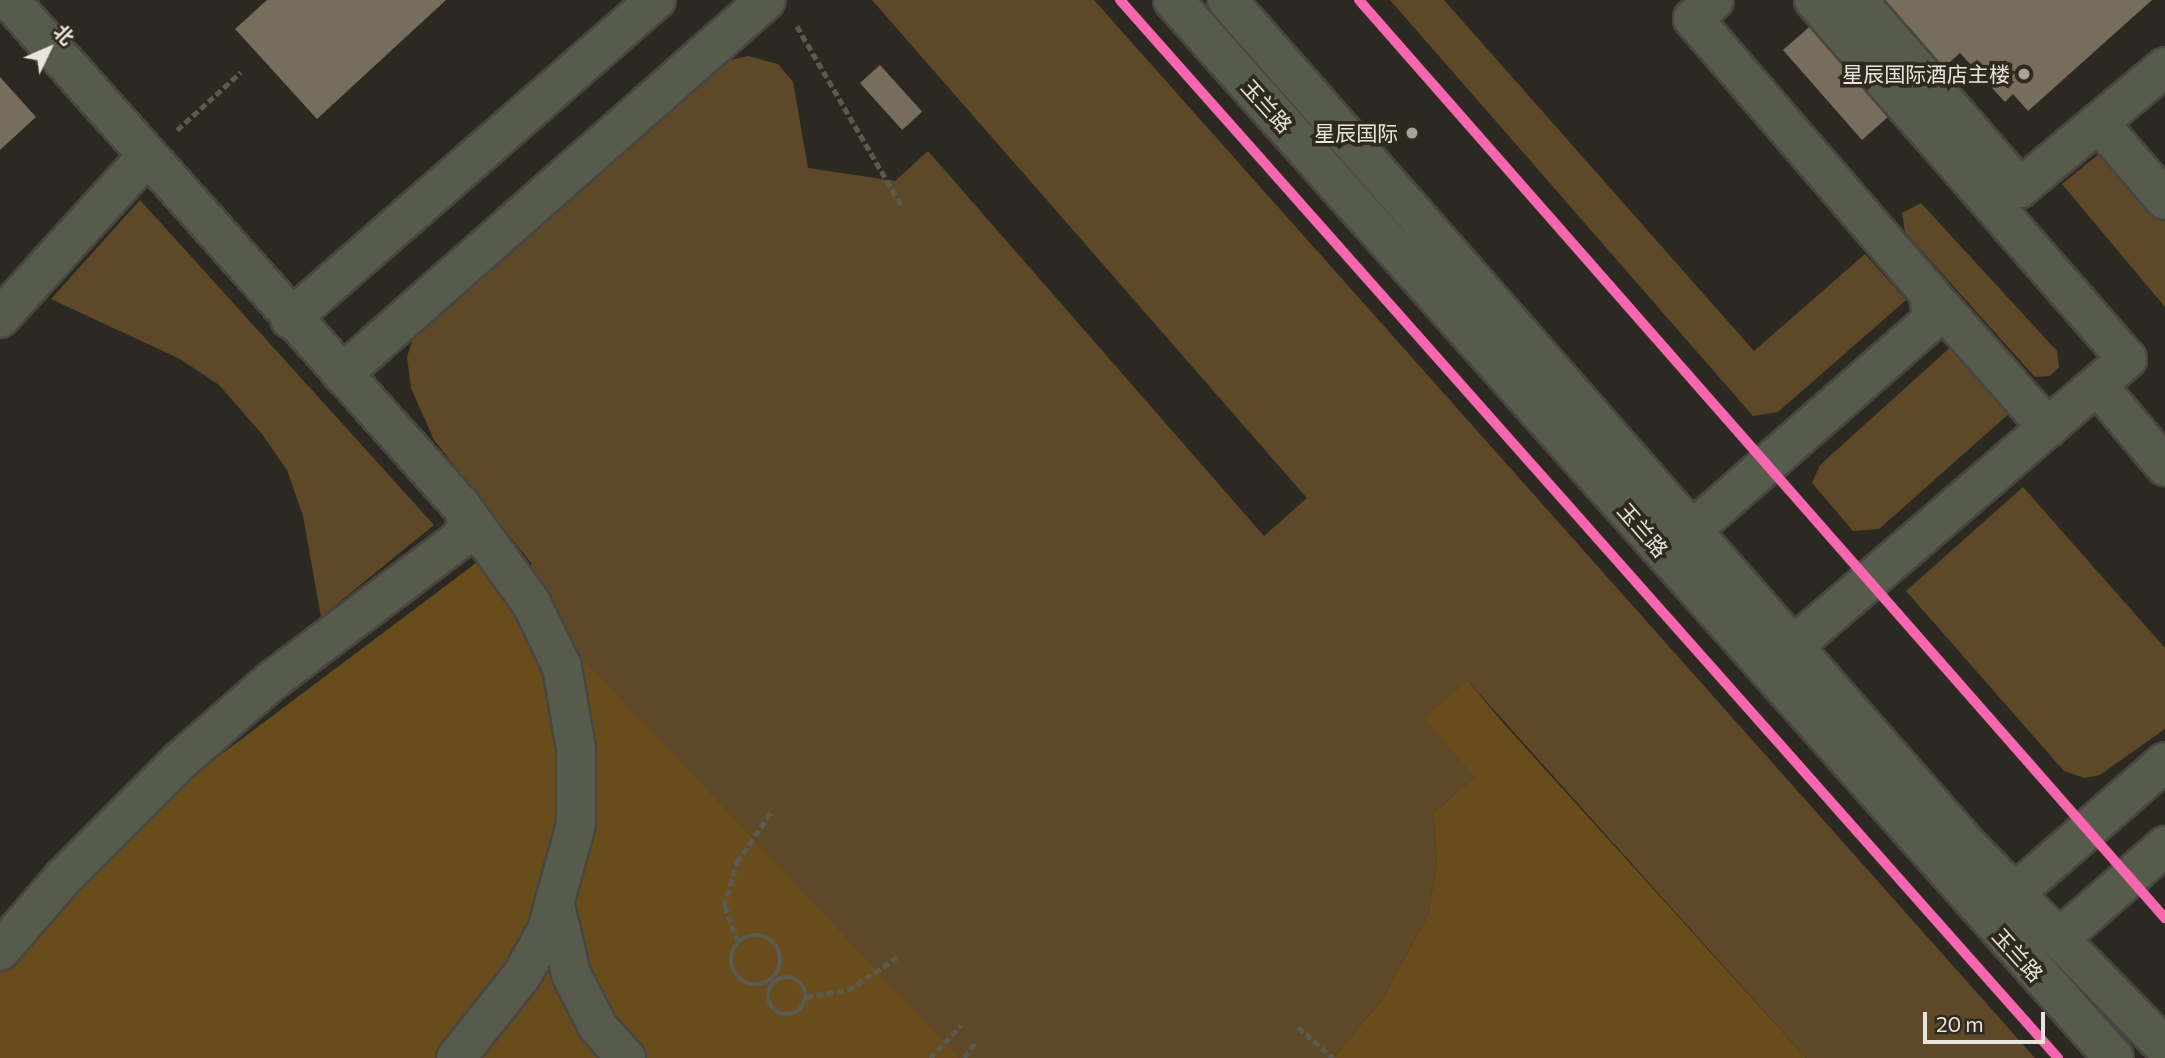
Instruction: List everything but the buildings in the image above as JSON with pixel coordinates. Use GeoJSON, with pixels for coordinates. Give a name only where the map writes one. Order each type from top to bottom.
{"type":"FeatureCollection","features":[{"type":"Feature","properties":{"kind":"street"},"geometry":{"type":"LineString","coordinates":[[9,0],[290,318],[462,507],[531,603],[562,667],[576,749],[576,824],[555,905],[522,975],[456,1058]]}},
{"type":"Feature","properties":{"kind":"street"},"geometry":{"type":"LineString","coordinates":[[290,318],[656,0]]}},
{"type":"Feature","properties":{"kind":"street","name":"玉兰路"},"geometry":{"type":"LineString","coordinates":[[1173,0],[1678,542],[1780,657],[2029,968],[2115,1058]]}},
{"type":"Feature","properties":{"kind":"street","name":"玉兰路"},"geometry":{"type":"LineString","coordinates":[[1227,0],[1678,542]]}},
{"type":"Feature","properties":{"kind":"street"},"geometry":{"type":"LineString","coordinates":[[1714,0],[1693,19],[2048,428]]}},
{"type":"Feature","properties":{"kind":"street"},"geometry":{"type":"LineString","coordinates":[[1780,657],[2127,359],[1814,0]]}},
{"type":"Feature","properties":{"kind":"street"},"geometry":{"type":"LineString","coordinates":[[1857,0],[2020,188],[2165,67]]}},
{"type":"Feature","properties":{"kind":"street"},"geometry":{"type":"LineString","coordinates":[[342,374],[780,10]]}},
{"type":"Feature","properties":{"kind":"street"},"geometry":{"type":"LineString","coordinates":[[2099,122],[2165,200]]}},
{"type":"Feature","properties":{"kind":"street"},"geometry":{"type":"LineString","coordinates":[[0,318],[147,156]]}},
{"type":"Feature","properties":{"kind":"street"},"geometry":{"type":"LineString","coordinates":[[1678,542],[1932,320],[1929,293]]}},
{"type":"Feature","properties":{"kind":"street"},"geometry":{"type":"LineString","coordinates":[[2097,385],[2165,467]]}},
{"type":"Feature","properties":{"kind":"street"},"geometry":{"type":"LineString","coordinates":[[0,951],[63,878],[180,761],[273,680],[460,539],[468,523],[462,507]]}},
{"type":"Feature","properties":{"kind":"street","name":"玉兰路"},"geometry":{"type":"LineString","coordinates":[[1780,657],[2165,1047]]}},
{"type":"Feature","properties":{"kind":"street"},"geometry":{"type":"LineString","coordinates":[[2015,893],[2165,762]]}},
{"type":"Feature","properties":{"kind":"street"},"geometry":{"type":"LineString","coordinates":[[2165,846],[2060,938],[2165,1032]]}},
{"type":"Feature","properties":{"kind":"street"},"geometry":{"type":"LineString","coordinates":[[555,905],[571,974],[598,1027],[626,1058]]}},
{"type":"Feature","properties":{"kind":"street"},"geometry":{"type":"LineString","coordinates":[[2029,968],[2098,1058]]}},
{"type":"Feature","properties":{"kind":"path"},"geometry":{"type":"LineString","coordinates":[[780,10],[901,205]]}},
{"type":"Feature","properties":{"kind":"path"},"geometry":{"type":"LineString","coordinates":[[147,156],[241,72]]}},
{"type":"Feature","properties":{"kind":"path"},"geometry":{"type":"LineString","coordinates":[[738,942],[724,906],[737,862],[771,811]]}},
{"type":"Feature","properties":{"kind":"path"},"geometry":{"type":"LineString","coordinates":[[771,984],[740,980],[731,955],[738,942],[760,935],[778,949],[781,960],[771,984],[769,1004],[785,1016],[802,1007],[806,997],[798,980],[788,977],[771,984]]}},
{"type":"Feature","properties":{"kind":"path"},"geometry":{"type":"LineString","coordinates":[[806,997],[848,989],[899,956]]}},
{"type":"Feature","properties":{"kind":"path"},"geometry":{"type":"LineString","coordinates":[[930,1058],[961,1025]]}},
{"type":"Feature","properties":{"kind":"path"},"geometry":{"type":"LineString","coordinates":[[1298,1027],[1333,1058]]}},
{"type":"Feature","properties":{"kind":"path"},"geometry":{"type":"LineString","coordinates":[[964,1058],[975,1042]]}},
{"type":"Feature","properties":{"kind":"shaded area"},"geometry":{"type":"Polygon","coordinates":[[[872,0],[1094,0],[2035,1058],[1806,1058],[1468,681],[1475,777],[1433,813],[1437,861],[1428,915],[1382,1000],[1333,1058],[959,1058],[950,1051],[531,603],[531,563],[434,440],[411,388],[407,357],[414,335],[721,62],[748,56],[778,64],[793,82],[808,168],[895,181],[928,151],[1264,536],[1307,498],[872,0]]]}},
{"type":"Feature","properties":{"kind":"shaded area"},"geometry":{"type":"Polygon","coordinates":[[[1390,0],[1444,0],[1754,351],[1865,254],[1906,300],[1778,412],[1753,416],[1390,0]]]}},
{"type":"Feature","properties":{"kind":"shaded area"},"geometry":{"type":"Polygon","coordinates":[[[2104,150],[2165,222],[2165,307],[2062,184],[2104,150]]]}},
{"type":"Feature","properties":{"kind":"shaded area"},"geometry":{"type":"Polygon","coordinates":[[[140,200],[434,525],[321,617],[303,516],[287,470],[262,434],[219,385],[180,359],[51,299],[140,200]]]}},
{"type":"Feature","properties":{"kind":"shaded area"},"geometry":{"type":"Polygon","coordinates":[[[1921,203],[2057,351],[2059,367],[2050,376],[2035,377],[1905,232],[1902,213],[1921,203]]]}},
{"type":"Feature","properties":{"kind":"shaded area"},"geometry":{"type":"Polygon","coordinates":[[[1954,344],[2012,411],[1879,529],[1853,531],[1812,483],[1820,465],[1954,344]]]}},
{"type":"Feature","properties":{"kind":"shaded area"},"geometry":{"type":"Polygon","coordinates":[[[2023,487],[2165,648],[2165,729],[2100,775],[2085,778],[2064,771],[1906,591],[2023,487]]]}},
{"type":"Feature","properties":{"kind":"shaded area"},"geometry":{"type":"Polygon","coordinates":[[[480,560],[531,603],[959,1058],[0,1058],[0,967],[199,771],[480,560]]]}},
{"type":"Feature","properties":{"kind":"shaded area"},"geometry":{"type":"Polygon","coordinates":[[[1468,681],[1806,1058],[1333,1058],[1382,1000],[1428,915],[1437,861],[1433,813],[1475,777],[1424,718],[1468,681]]]}},
{"type":"Feature","properties":{"kind":"cycle path"},"geometry":{"type":"LineString","coordinates":[[1120,0],[2058,1058]]}},
{"type":"Feature","properties":{"kind":"cycle path"},"geometry":{"type":"LineString","coordinates":[[1359,0],[2165,918]]}},
{"type":"Feature","properties":{"kind":"place","name":"星辰国际酒店主楼"},"geometry":{"type":"Point","coordinates":[2024,74]}},
{"type":"Feature","properties":{"kind":"place","name":"星辰国际"},"geometry":{"type":"Point","coordinates":[1412,133]}}]}
